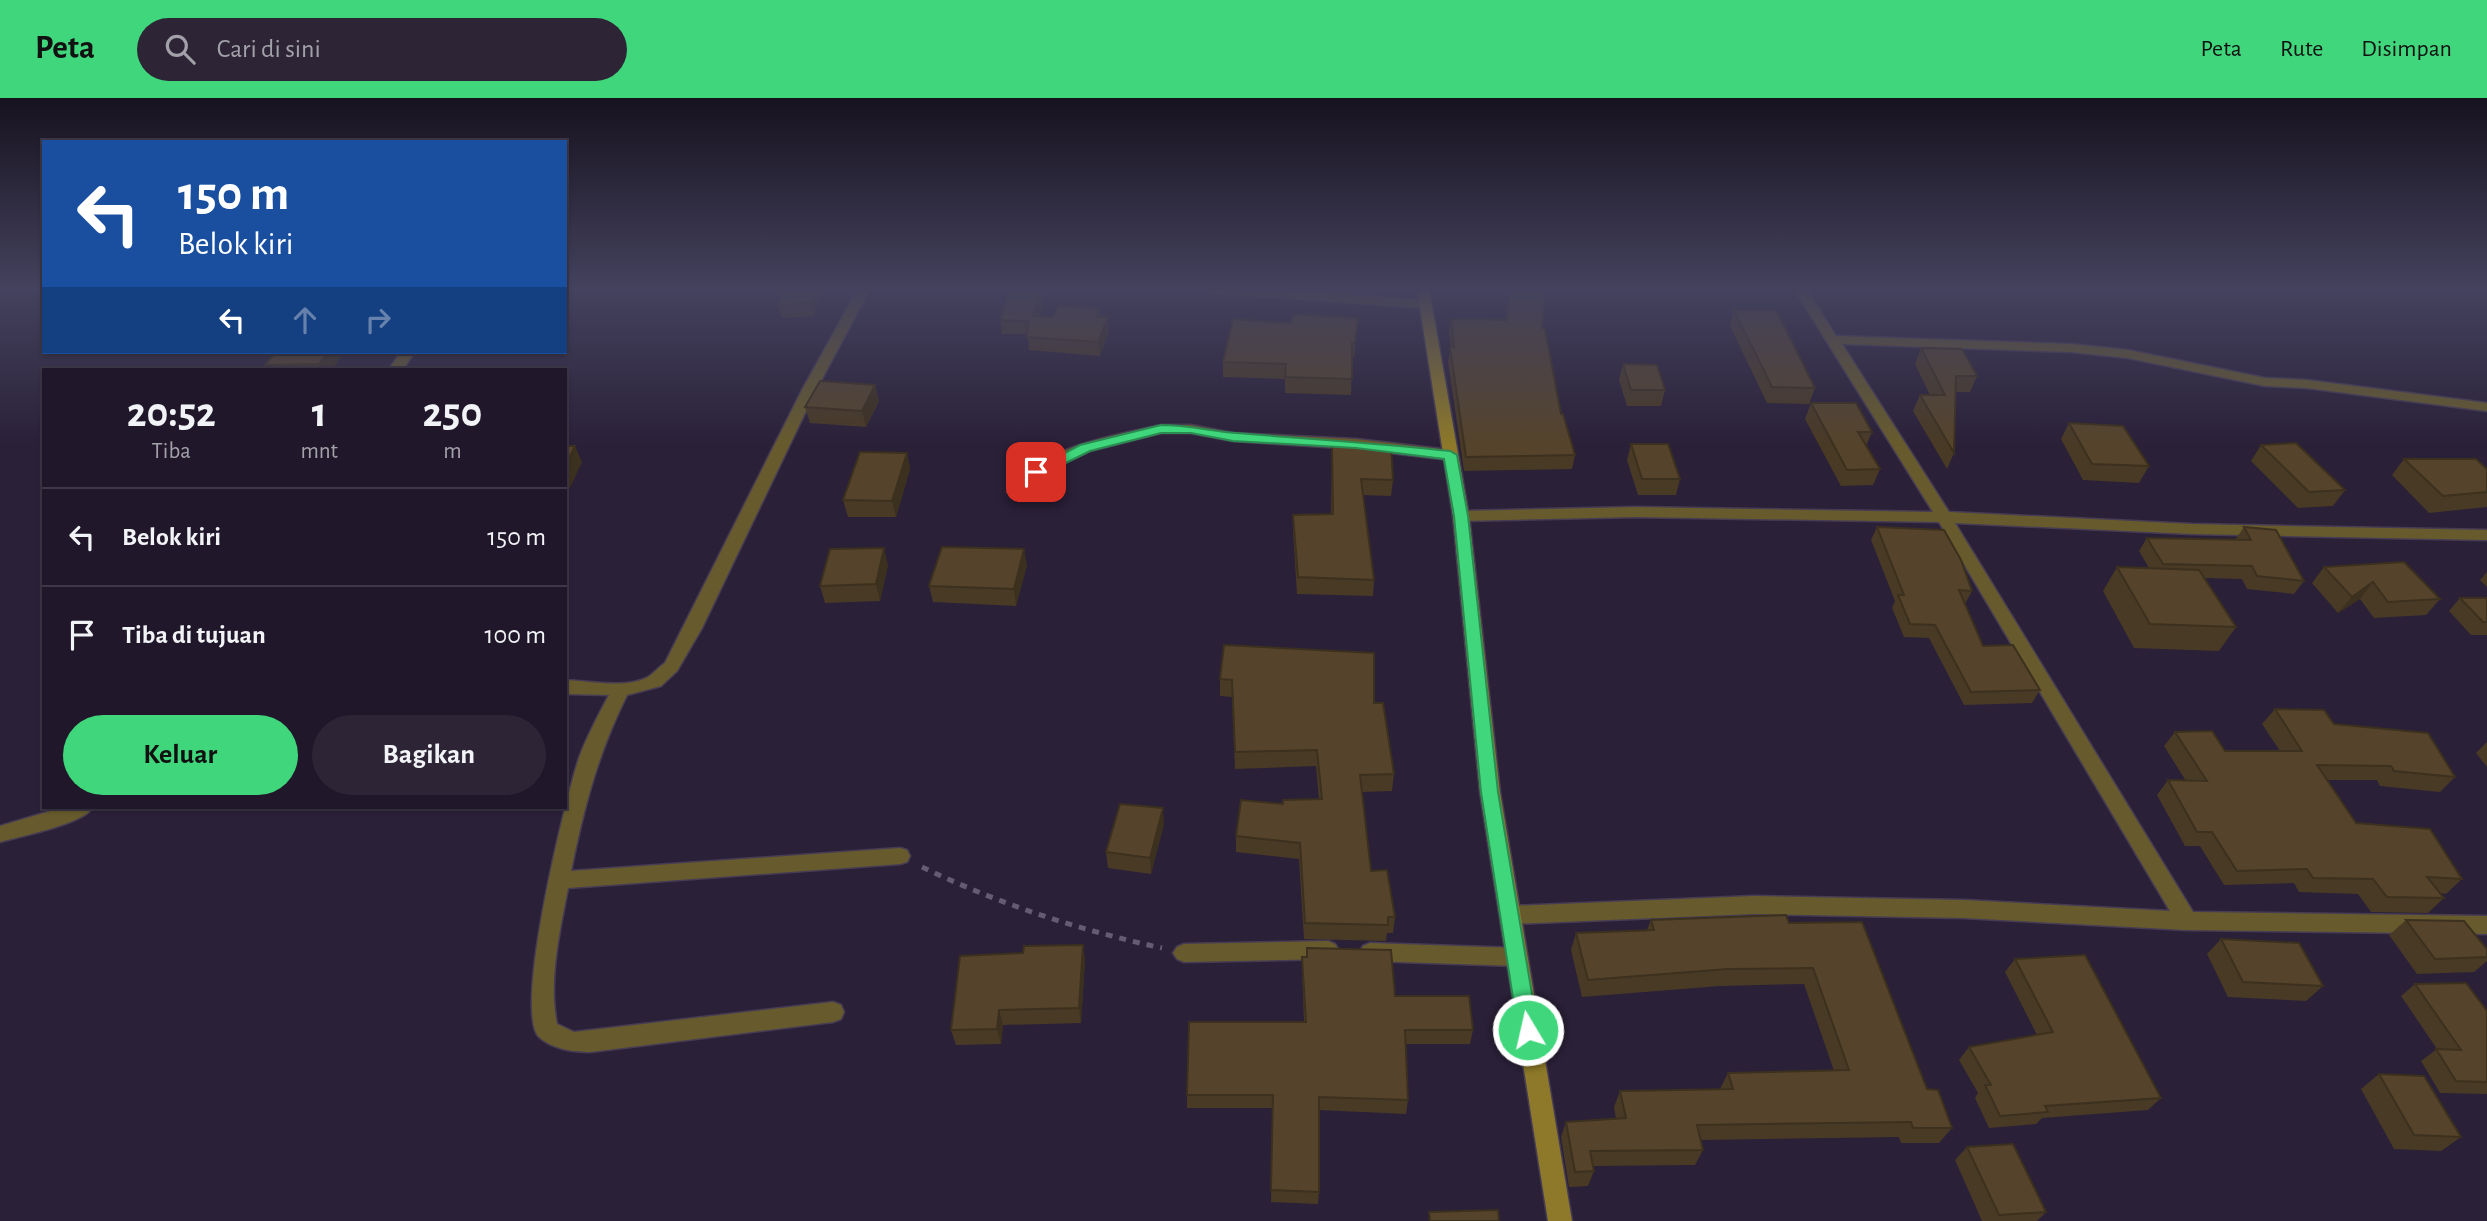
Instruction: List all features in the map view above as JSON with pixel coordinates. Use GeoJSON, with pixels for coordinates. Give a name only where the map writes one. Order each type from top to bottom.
{"type":"FeatureCollection","features":[{"type":"Feature","properties":{"kind":"main road"},"geometry":{"type":"LineString","coordinates":[[1431,341],[1461,516],[1490,792],[1560,1221]]}},
{"type":"Feature","properties":{"kind":"street"},"geometry":{"type":"LineString","coordinates":[[567,687],[621,689],[655,681],[671,667],[835,341]]}},
{"type":"Feature","properties":{"kind":"street"},"geometry":{"type":"LineString","coordinates":[[1833,341],[1944,517],[2187,921]]}},
{"type":"Feature","properties":{"kind":"street"},"geometry":{"type":"LineString","coordinates":[[1874,341],[2071,348],[2128,354],[2265,382],[2307,384],[2487,407]]}},
{"type":"Feature","properties":{"kind":"street"},"geometry":{"type":"LineString","coordinates":[[1015,492],[1036,472],[1085,448],[1161,429],[1191,429],[1233,437],[1356,444],[1450,455]]}},
{"type":"Feature","properties":{"kind":"street"},"geometry":{"type":"LineString","coordinates":[[1461,516],[1636,512],[1944,517],[2192,529],[2487,535]]}},
{"type":"Feature","properties":{"kind":"street"},"geometry":{"type":"LineString","coordinates":[[621,689],[589,757],[565,846],[548,941],[542,1015],[547,1030],[572,1042],[590,1042],[832,1012]]}},
{"type":"Feature","properties":{"kind":"street"},"geometry":{"type":"LineString","coordinates":[[0,834],[58,818],[78,809]]}},
{"type":"Feature","properties":{"kind":"street"},"geometry":{"type":"LineString","coordinates":[[559,880],[900,856]]}},
{"type":"Feature","properties":{"kind":"street"},"geometry":{"type":"LineString","coordinates":[[1510,915],[1754,905],[1964,909],[2187,921],[2487,925]]}},
{"type":"Feature","properties":{"kind":"street"},"geometry":{"type":"LineString","coordinates":[[1184,953],[1326,950],[1517,957]]}},
{"type":"Feature","properties":{"kind":"path"},"geometry":{"type":"LineString","coordinates":[[900,856],[963,888],[1048,917],[1184,953]]}},
{"type":"Feature","properties":{"kind":"building"},"geometry":{"type":"Polygon","coordinates":[[[1228,341],[1355,341],[1352,343],[1352,379],[1285,377],[1286,364],[1223,362],[1228,341]]]}},
{"type":"Feature","properties":{"kind":"building"},"geometry":{"type":"Polygon","coordinates":[[[1453,341],[1547,341],[1561,414],[1575,455],[1466,457],[1450,347],[1454,347],[1453,341]]]}},
{"type":"Feature","properties":{"kind":"building"},"geometry":{"type":"Polygon","coordinates":[[[1749,341],[1792,341],[1815,388],[1772,387],[1749,341]]]}},
{"type":"Feature","properties":{"kind":"building"},"geometry":{"type":"Polygon","coordinates":[[[1921,348],[1962,349],[1977,376],[1956,376],[1954,453],[1920,395],[1945,395],[1921,348]]]}},
{"type":"Feature","properties":{"kind":"building"},"geometry":{"type":"Polygon","coordinates":[[[274,354],[326,354],[319,364],[265,365],[274,354]]]}},
{"type":"Feature","properties":{"kind":"building"},"geometry":{"type":"Polygon","coordinates":[[[1623,364],[1657,365],[1665,390],[1631,390],[1623,364]]]}},
{"type":"Feature","properties":{"kind":"building"},"geometry":{"type":"Polygon","coordinates":[[[820,381],[875,385],[862,411],[805,407],[820,381]]]}},
{"type":"Feature","properties":{"kind":"building"},"geometry":{"type":"Polygon","coordinates":[[[1811,403],[1856,403],[1872,432],[1858,432],[1880,469],[1847,470],[1811,403]]]}},
{"type":"Feature","properties":{"kind":"building"},"geometry":{"type":"Polygon","coordinates":[[[2069,423],[2123,426],[2149,466],[2092,464],[2069,423]]]}},
{"type":"Feature","properties":{"kind":"building"},"geometry":{"type":"Polygon","coordinates":[[[2296,443],[2345,490],[2309,492],[2261,445],[2296,443]]]}},
{"type":"Feature","properties":{"kind":"building"},"geometry":{"type":"Polygon","coordinates":[[[1631,444],[1668,444],[1680,479],[1642,479],[1631,444]]]}},
{"type":"Feature","properties":{"kind":"building"},"geometry":{"type":"Polygon","coordinates":[[[1332,445],[1391,446],[1393,480],[1361,479],[1374,580],[1298,577],[1293,515],[1333,514],[1332,445]]]}},
{"type":"Feature","properties":{"kind":"building"},"geometry":{"type":"Polygon","coordinates":[[[567,446],[575,446],[567,462],[567,446]]]}},
{"type":"Feature","properties":{"kind":"building"},"geometry":{"type":"Polygon","coordinates":[[[860,452],[907,453],[892,501],[843,500],[860,452]]]}},
{"type":"Feature","properties":{"kind":"building"},"geometry":{"type":"Polygon","coordinates":[[[2404,459],[2476,459],[2487,469],[2487,492],[2443,496],[2404,459]]]}},
{"type":"Feature","properties":{"kind":"building"},"geometry":{"type":"Polygon","coordinates":[[[1877,527],[1944,530],[1961,560],[1972,591],[1959,590],[1983,646],[2013,645],[2040,690],[1971,692],[1935,625],[1910,624],[1898,595],[1904,595],[1877,527]]]}},
{"type":"Feature","properties":{"kind":"building"},"geometry":{"type":"Polygon","coordinates":[[[2244,527],[2276,530],[2304,581],[2257,576],[2252,566],[2163,564],[2147,538],[2251,540],[2244,527]]]}},
{"type":"Feature","properties":{"kind":"building"},"geometry":{"type":"Polygon","coordinates":[[[942,547],[1024,549],[1014,589],[929,586],[942,547]]]}},
{"type":"Feature","properties":{"kind":"building"},"geometry":{"type":"Polygon","coordinates":[[[884,548],[876,584],[820,586],[830,549],[884,548]]]}},
{"type":"Feature","properties":{"kind":"building"},"geometry":{"type":"Polygon","coordinates":[[[2404,562],[2440,599],[2388,602],[2373,582],[2352,597],[2324,567],[2404,562]]]}},
{"type":"Feature","properties":{"kind":"building"},"geometry":{"type":"Polygon","coordinates":[[[2117,567],[2199,570],[2236,627],[2150,624],[2117,567]]]}},
{"type":"Feature","properties":{"kind":"building"},"geometry":{"type":"Polygon","coordinates":[[[2460,598],[2487,598],[2487,622],[2483,622],[2460,598]]]}},
{"type":"Feature","properties":{"kind":"building"},"geometry":{"type":"Polygon","coordinates":[[[1224,645],[1374,653],[1374,703],[1383,703],[1394,774],[1360,775],[1371,871],[1387,870],[1395,917],[1388,917],[1388,925],[1305,923],[1300,843],[1236,836],[1241,800],[1283,804],[1283,800],[1322,799],[1317,750],[1235,752],[1232,680],[1220,679],[1224,645]]]}},
{"type":"Feature","properties":{"kind":"building"},"geometry":{"type":"Polygon","coordinates":[[[2275,709],[2324,710],[2334,724],[2428,733],[2455,777],[2394,771],[2391,766],[2317,765],[2356,823],[2430,829],[2462,879],[2427,877],[2444,898],[2387,897],[2373,879],[2313,878],[2307,869],[2237,871],[2212,832],[2197,832],[2168,780],[2207,781],[2175,732],[2212,731],[2225,751],[2302,751],[2275,709]]]}},
{"type":"Feature","properties":{"kind":"building"},"geometry":{"type":"Polygon","coordinates":[[[1120,804],[1163,808],[1150,858],[1106,852],[1120,804]]]}},
{"type":"Feature","properties":{"kind":"building"},"geometry":{"type":"Polygon","coordinates":[[[1786,915],[1789,923],[1862,922],[1927,1089],[1938,1090],[1952,1128],[1913,1128],[1911,1122],[1697,1125],[1703,1150],[1590,1151],[1594,1171],[1575,1172],[1566,1122],[1626,1118],[1620,1091],[1733,1089],[1728,1073],[1849,1070],[1813,968],[1728,969],[1588,980],[1576,933],[1654,930],[1651,920],[1786,915]]]}},
{"type":"Feature","properties":{"kind":"building"},"geometry":{"type":"Polygon","coordinates":[[[2406,920],[2464,921],[2487,949],[2487,957],[2435,959],[2406,920]]]}},
{"type":"Feature","properties":{"kind":"building"},"geometry":{"type":"Polygon","coordinates":[[[2221,939],[2299,943],[2323,986],[2243,982],[2221,939]]]}},
{"type":"Feature","properties":{"kind":"building"},"geometry":{"type":"Polygon","coordinates":[[[1083,945],[1079,1008],[999,1010],[997,1029],[951,1030],[960,956],[1023,953],[1024,946],[1083,945]]]}},
{"type":"Feature","properties":{"kind":"building"},"geometry":{"type":"Polygon","coordinates":[[[1307,948],[1391,950],[1395,996],[1469,996],[1473,1030],[1405,1030],[1408,1100],[1319,1097],[1319,1192],[1271,1190],[1273,1095],[1187,1095],[1189,1022],[1306,1022],[1302,957],[1307,957],[1307,948]]]}},
{"type":"Feature","properties":{"kind":"building"},"geometry":{"type":"Polygon","coordinates":[[[2085,955],[2161,1098],[2045,1106],[2048,1112],[2000,1116],[1985,1085],[1991,1085],[1969,1047],[2053,1032],[2015,959],[2085,955]]]}},
{"type":"Feature","properties":{"kind":"building"},"geometry":{"type":"Polygon","coordinates":[[[2466,983],[2487,1011],[2487,1082],[2456,1081],[2436,1049],[2461,1050],[2415,984],[2466,983]]]}},
{"type":"Feature","properties":{"kind":"building"},"geometry":{"type":"Polygon","coordinates":[[[2379,1074],[2424,1076],[2461,1137],[2414,1135],[2379,1074]]]}},
{"type":"Feature","properties":{"kind":"building"},"geometry":{"type":"Polygon","coordinates":[[[2013,1144],[2046,1212],[1999,1215],[1967,1147],[2013,1144]]]}},
{"type":"Feature","properties":{"kind":"building"},"geometry":{"type":"Polygon","coordinates":[[[1498,1210],[1499,1221],[1430,1221],[1429,1212],[1498,1210]]]}},
{"type":"Feature","properties":{"kind":"route"},"geometry":{"type":"LineString","coordinates":[[1036,472],[1085,448],[1161,429],[1191,429],[1233,437],[1356,444],[1450,455],[1461,516],[1490,792],[1528,1030]]}}]}
